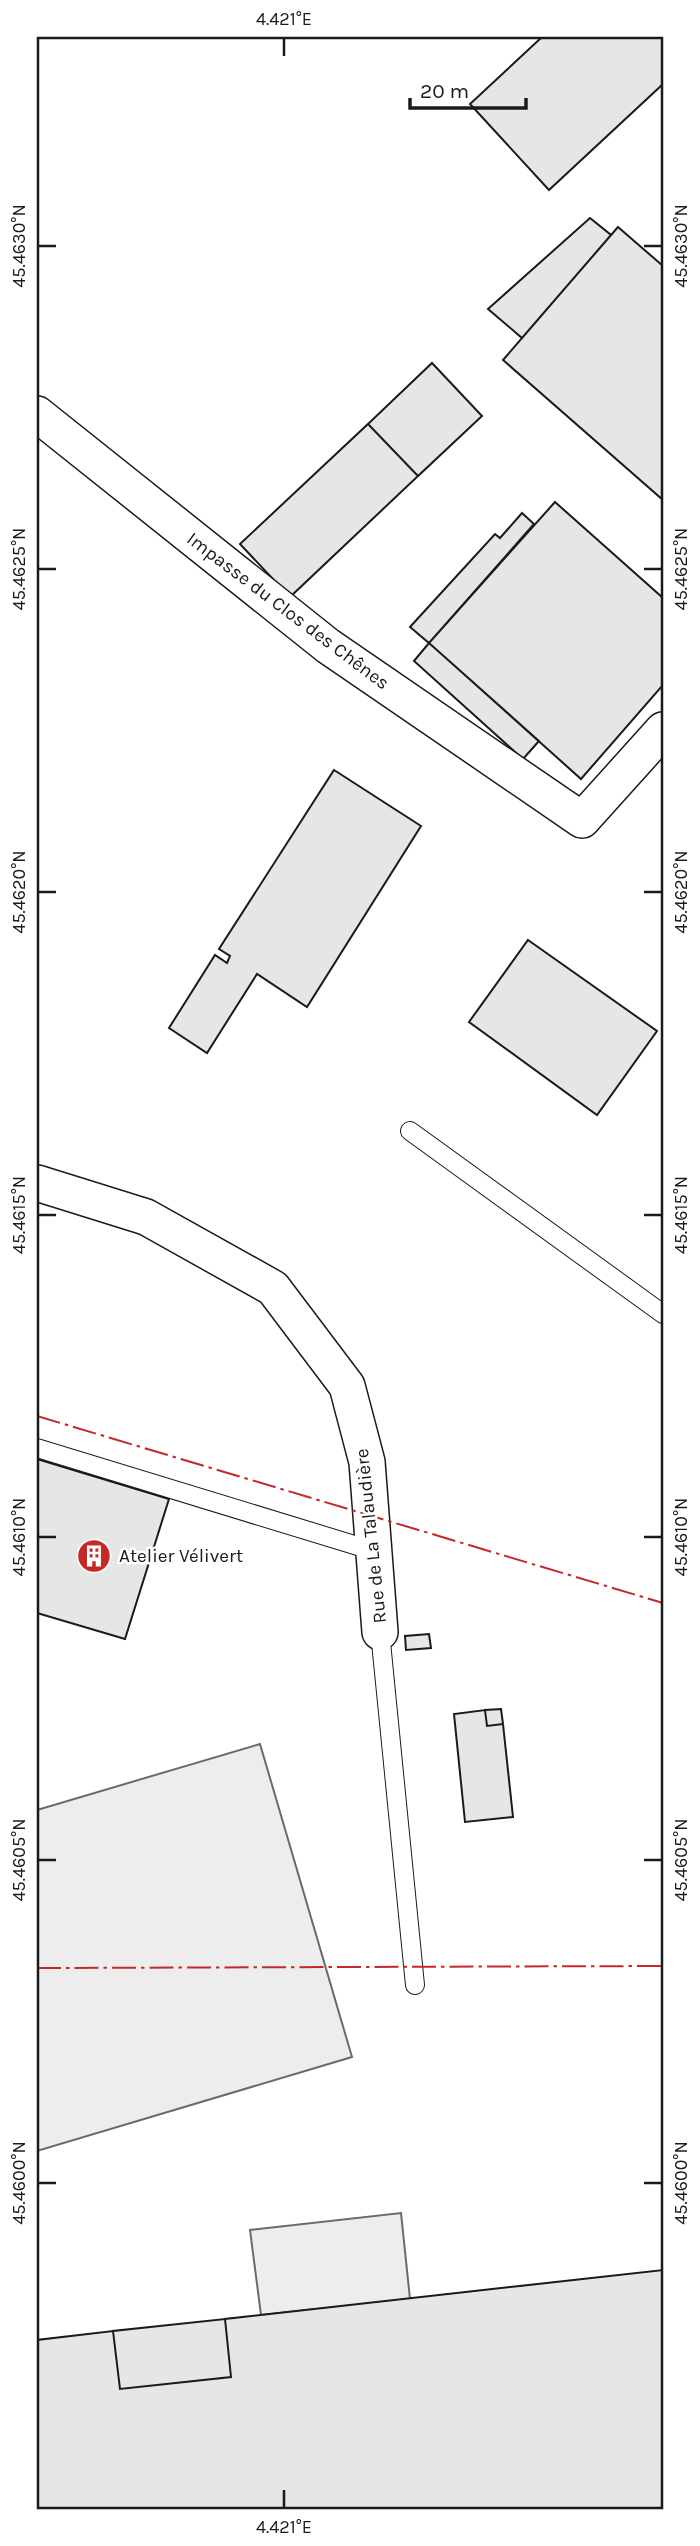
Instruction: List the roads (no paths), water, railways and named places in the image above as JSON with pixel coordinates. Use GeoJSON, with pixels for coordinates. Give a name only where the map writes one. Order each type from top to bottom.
{"type":"FeatureCollection","features":[{"type":"Feature","properties":{"kind":"street","name":"Impasse du Clos des Chênes"},"geometry":{"type":"LineString","coordinates":[[37,414],[328,646],[582,820],[663,730]]}},
{"type":"Feature","properties":{"kind":"street","name":"Rue de La Talaudière"},"geometry":{"type":"LineString","coordinates":[[37,1183],[146,1217],[273,1288],[347,1386],[367,1462],[380,1632]]}},
{"type":"Feature","properties":{"kind":"lane"},"geometry":{"type":"LineString","coordinates":[[410,1131],[663,1314]]}},
{"type":"Feature","properties":{"kind":"lane"},"geometry":{"type":"LineString","coordinates":[[37,1448],[374,1551]]}},
{"type":"Feature","properties":{"kind":"lane","name":"Rue de La Talaudière"},"geometry":{"type":"LineString","coordinates":[[380,1632],[415,1986]]}},
{"type":"Feature","properties":{"kind":"place","name":"Atelier Vélivert"},"geometry":{"type":"Point","coordinates":[94,1556]}}]}
